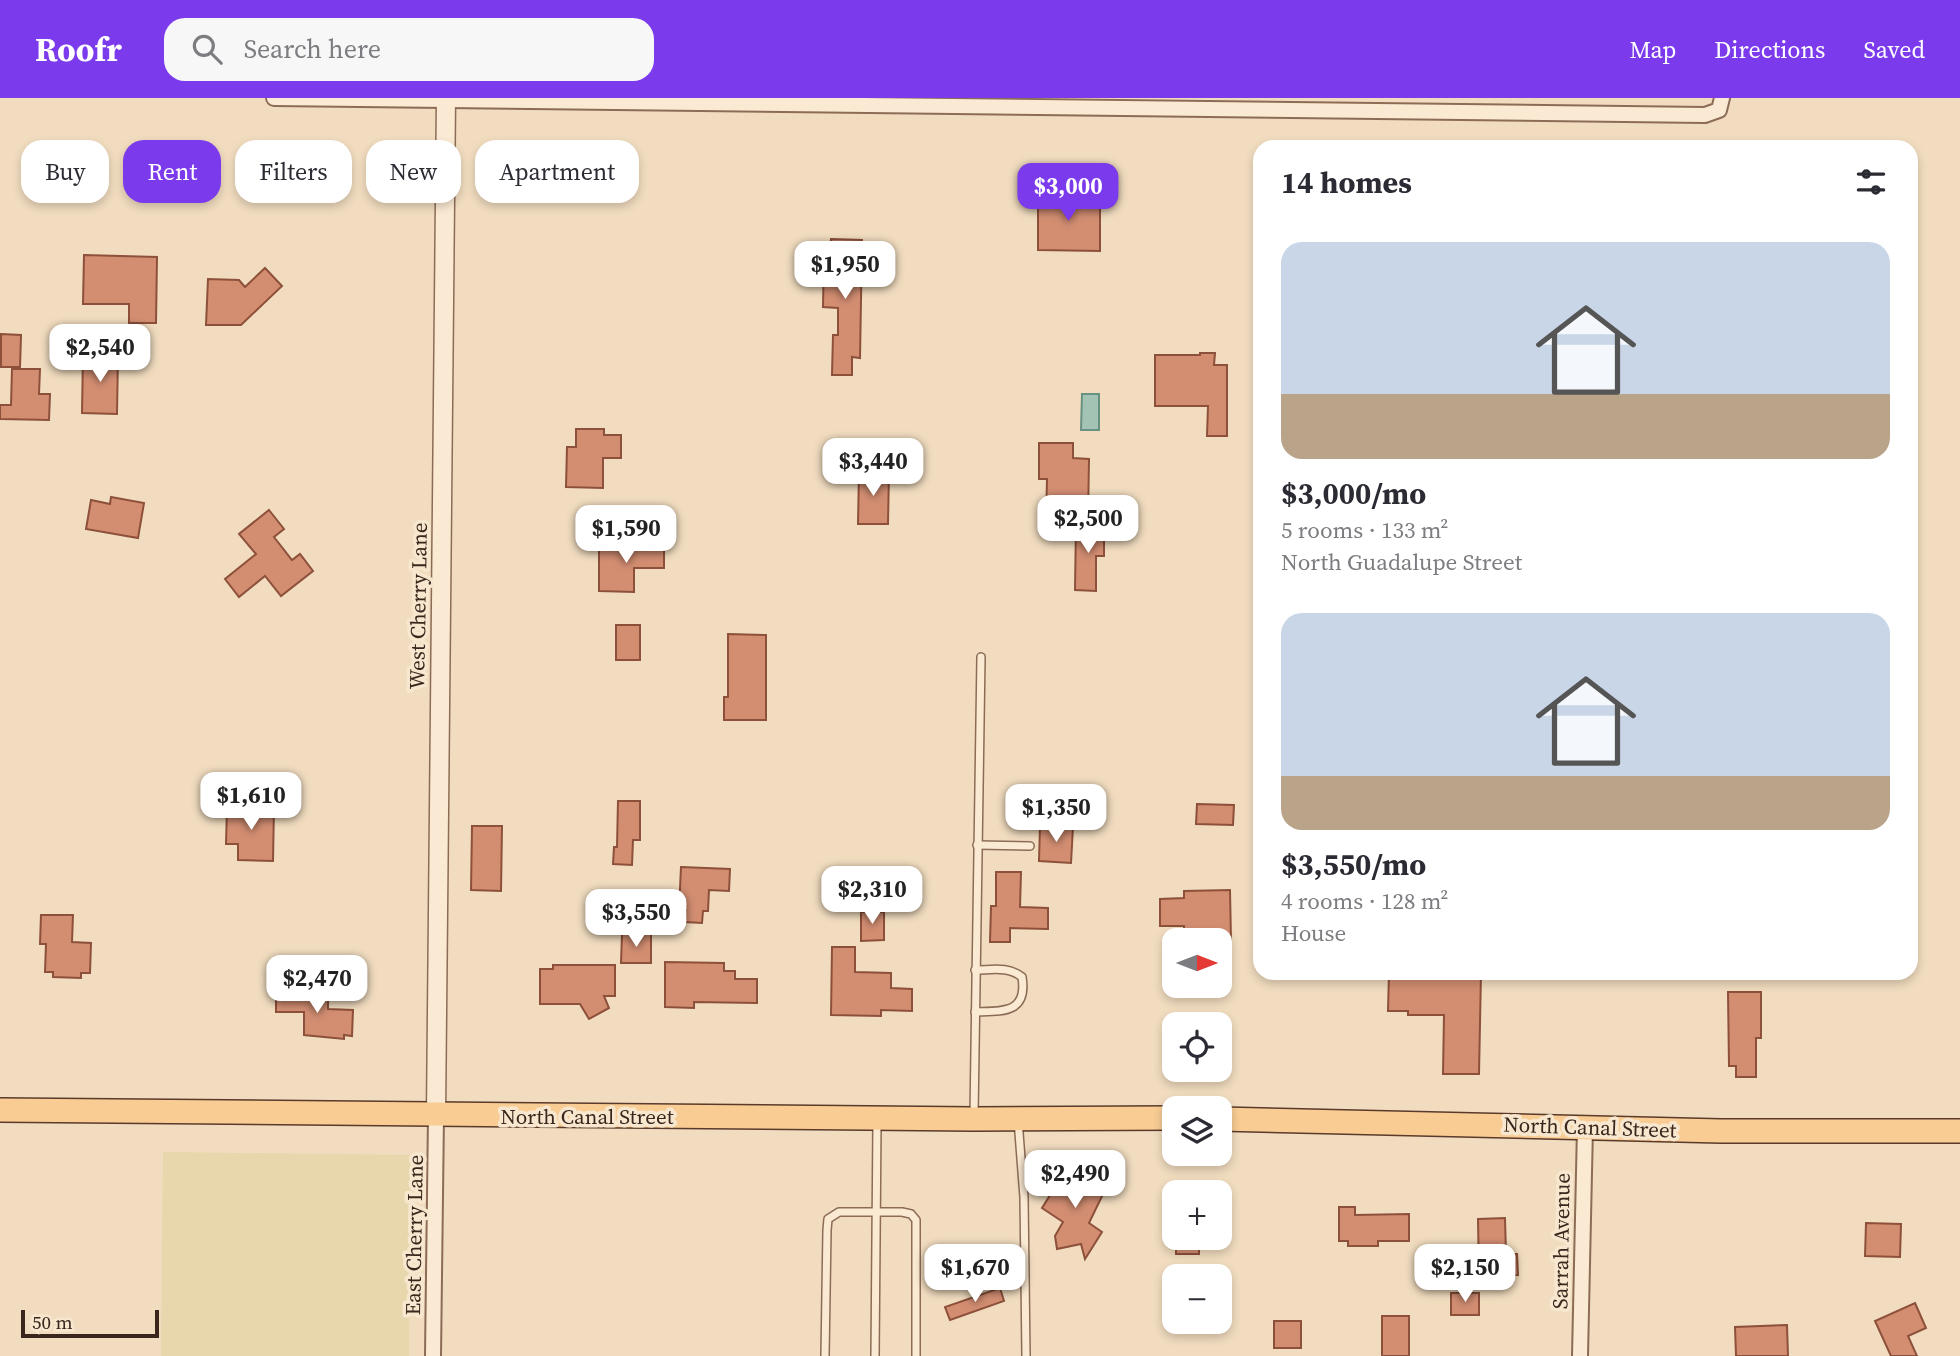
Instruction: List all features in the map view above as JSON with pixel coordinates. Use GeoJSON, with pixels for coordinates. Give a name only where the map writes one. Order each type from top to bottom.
{"type":"FeatureCollection","features":[{"type":"Feature","properties":{"kind":"main road","name":"North Canal Street"},"geometry":{"type":"LineString","coordinates":[[0,1110],[1018,1120],[1162,1118]]}},
{"type":"Feature","properties":{"kind":"main road","name":"North Canal Street"},"geometry":{"type":"LineString","coordinates":[[1232,1118],[1721,1131],[1960,1131]]}},
{"type":"Feature","properties":{"kind":"street"},"geometry":{"type":"LineString","coordinates":[[274,98],[1705,115],[1721,104]]}},
{"type":"Feature","properties":{"kind":"street","name":"West Cherry Lane"},"geometry":{"type":"LineString","coordinates":[[436,1115],[446,99]]}},
{"type":"Feature","properties":{"kind":"street","name":"East Cherry Lane"},"geometry":{"type":"LineString","coordinates":[[433,1356],[436,1115]]}},
{"type":"Feature","properties":{"kind":"street","name":"Sarrah Avenue"},"geometry":{"type":"LineString","coordinates":[[1580,1356],[1585,1127]]}},
{"type":"Feature","properties":{"kind":"lane"},"geometry":{"type":"LineString","coordinates":[[974,1119],[981,657]]}},
{"type":"Feature","properties":{"kind":"lane"},"geometry":{"type":"LineString","coordinates":[[978,845],[1030,846]]}},
{"type":"Feature","properties":{"kind":"lane"},"geometry":{"type":"LineString","coordinates":[[975,970],[1007,969],[1016,972],[1022,977],[1024,988],[1020,1002],[1012,1009],[975,1012]]}},
{"type":"Feature","properties":{"kind":"lane"},"geometry":{"type":"LineString","coordinates":[[875,1356],[877,1119]]}},
{"type":"Feature","properties":{"kind":"lane"},"geometry":{"type":"LineString","coordinates":[[1018,1120],[1024,1197],[1026,1356]]}},
{"type":"Feature","properties":{"kind":"lane"},"geometry":{"type":"LineString","coordinates":[[825,1356],[828,1219],[839,1212],[902,1212],[911,1214],[915,1220],[916,1356]]}},
{"type":"Feature","properties":{"kind":"shaded area"},"geometry":{"type":"Polygon","coordinates":[[[1082,394],[1099,394],[1099,430],[1081,430],[1082,394]]]}},
{"type":"Feature","properties":{"kind":"shaded area"},"geometry":{"type":"Polygon","coordinates":[[[163,1152],[411,1155],[409,1356],[161,1356],[163,1152]]]}},
{"type":"Feature","properties":{"kind":"building"},"geometry":{"type":"Polygon","coordinates":[[[1038,191],[1060,191],[1060,200],[1100,200],[1100,251],[1038,250],[1038,191]]]}},
{"type":"Feature","properties":{"kind":"building"},"geometry":{"type":"Polygon","coordinates":[[[831,239],[862,240],[860,358],[852,357],[852,375],[832,375],[833,335],[838,335],[838,308],[823,307],[824,256],[830,256],[831,239]]]}},
{"type":"Feature","properties":{"kind":"building"},"geometry":{"type":"Polygon","coordinates":[[[84,255],[157,257],[156,323],[129,323],[129,304],[83,304],[84,255]]]}},
{"type":"Feature","properties":{"kind":"building"},"geometry":{"type":"Polygon","coordinates":[[[265,268],[282,286],[241,325],[206,325],[208,279],[239,280],[245,287],[265,268]]]}},
{"type":"Feature","properties":{"kind":"building"},"geometry":{"type":"Polygon","coordinates":[[[1,334],[21,335],[20,367],[1,367],[1,334]]]}},
{"type":"Feature","properties":{"kind":"building"},"geometry":{"type":"Polygon","coordinates":[[[1215,353],[1214,365],[1227,365],[1227,436],[1207,436],[1208,406],[1155,406],[1155,355],[1215,353]]]}},
{"type":"Feature","properties":{"kind":"building"},"geometry":{"type":"Polygon","coordinates":[[[83,355],[118,356],[117,414],[82,413],[83,355]]]}},
{"type":"Feature","properties":{"kind":"building"},"geometry":{"type":"Polygon","coordinates":[[[12,369],[40,369],[39,394],[50,394],[49,420],[0,419],[0,405],[11,405],[12,369]]]}},
{"type":"Feature","properties":{"kind":"building"},"geometry":{"type":"Polygon","coordinates":[[[576,429],[604,429],[604,435],[621,435],[621,458],[603,458],[603,488],[566,487],[567,447],[576,447],[576,429]]]}},
{"type":"Feature","properties":{"kind":"building"},"geometry":{"type":"Polygon","coordinates":[[[1039,443],[1073,443],[1073,458],[1089,459],[1088,521],[1046,521],[1047,479],[1039,479],[1039,443]]]}},
{"type":"Feature","properties":{"kind":"building"},"geometry":{"type":"Polygon","coordinates":[[[859,471],[889,472],[888,524],[858,524],[859,471]]]}},
{"type":"Feature","properties":{"kind":"building"},"geometry":{"type":"Polygon","coordinates":[[[111,497],[144,503],[138,538],[86,529],[91,500],[110,504],[111,497]]]}},
{"type":"Feature","properties":{"kind":"building"},"geometry":{"type":"Polygon","coordinates":[[[269,510],[284,529],[274,537],[292,560],[300,554],[313,571],[281,596],[265,576],[239,597],[225,579],[256,554],[239,534],[269,510]]]}},
{"type":"Feature","properties":{"kind":"building"},"geometry":{"type":"Polygon","coordinates":[[[1076,524],[1104,525],[1104,556],[1096,556],[1096,591],[1075,590],[1076,524]]]}},
{"type":"Feature","properties":{"kind":"building"},"geometry":{"type":"Polygon","coordinates":[[[599,545],[664,547],[664,568],[634,568],[634,592],[599,591],[599,545]]]}},
{"type":"Feature","properties":{"kind":"building"},"geometry":{"type":"Polygon","coordinates":[[[616,625],[640,625],[640,660],[616,660],[616,625]]]}},
{"type":"Feature","properties":{"kind":"building"},"geometry":{"type":"Polygon","coordinates":[[[728,634],[766,635],[766,720],[724,720],[724,697],[728,697],[728,634]]]}},
{"type":"Feature","properties":{"kind":"building"},"geometry":{"type":"Polygon","coordinates":[[[618,801],[640,801],[640,840],[633,840],[632,865],[613,864],[614,847],[617,847],[618,801]]]}},
{"type":"Feature","properties":{"kind":"building"},"geometry":{"type":"Polygon","coordinates":[[[1197,804],[1234,805],[1233,825],[1196,824],[1197,804]]]}},
{"type":"Feature","properties":{"kind":"building"},"geometry":{"type":"Polygon","coordinates":[[[227,807],[274,807],[273,861],[238,860],[238,844],[226,844],[227,807]]]}},
{"type":"Feature","properties":{"kind":"building"},"geometry":{"type":"Polygon","coordinates":[[[472,826],[502,826],[501,891],[471,890],[472,826]]]}},
{"type":"Feature","properties":{"kind":"building"},"geometry":{"type":"Polygon","coordinates":[[[1040,826],[1073,827],[1071,863],[1039,861],[1040,826]]]}},
{"type":"Feature","properties":{"kind":"building"},"geometry":{"type":"Polygon","coordinates":[[[681,867],[730,869],[729,891],[709,890],[708,911],[703,911],[702,923],[685,922],[686,910],[679,910],[681,867]]]}},
{"type":"Feature","properties":{"kind":"building"},"geometry":{"type":"Polygon","coordinates":[[[996,872],[1021,872],[1020,907],[1048,908],[1048,929],[1010,928],[1010,942],[990,942],[991,906],[996,906],[996,872]]]}},
{"type":"Feature","properties":{"kind":"building"},"geometry":{"type":"Polygon","coordinates":[[[1230,890],[1231,928],[1160,926],[1160,899],[1184,898],[1184,891],[1230,890]]]}},
{"type":"Feature","properties":{"kind":"building"},"geometry":{"type":"Polygon","coordinates":[[[861,912],[884,912],[884,940],[861,941],[861,912]]]}},
{"type":"Feature","properties":{"kind":"building"},"geometry":{"type":"Polygon","coordinates":[[[41,915],[73,915],[72,942],[91,943],[90,973],[81,973],[81,978],[53,977],[53,972],[45,972],[46,944],[40,944],[41,915]]]}},
{"type":"Feature","properties":{"kind":"building"},"geometry":{"type":"Polygon","coordinates":[[[622,934],[651,934],[651,963],[621,963],[622,934]]]}},
{"type":"Feature","properties":{"kind":"building"},"geometry":{"type":"Polygon","coordinates":[[[832,947],[855,947],[855,972],[891,973],[891,988],[912,989],[912,1011],[881,1010],[881,1016],[831,1015],[832,947]]]}},
{"type":"Feature","properties":{"kind":"building"},"geometry":{"type":"Polygon","coordinates":[[[665,962],[724,963],[724,971],[735,971],[735,979],[757,979],[757,1003],[694,1002],[694,1008],[665,1007],[665,962]]]}},
{"type":"Feature","properties":{"kind":"building"},"geometry":{"type":"Polygon","coordinates":[[[553,965],[615,965],[615,996],[604,996],[609,1008],[589,1019],[580,1004],[540,1004],[540,969],[553,969],[553,965]]]}},
{"type":"Feature","properties":{"kind":"building"},"geometry":{"type":"Polygon","coordinates":[[[1389,980],[1481,980],[1479,1074],[1443,1074],[1444,1015],[1408,1015],[1408,1011],[1388,1011],[1389,980]]]}},
{"type":"Feature","properties":{"kind":"building"},"geometry":{"type":"Polygon","coordinates":[[[1728,992],[1761,992],[1761,1038],[1756,1038],[1756,1077],[1736,1077],[1736,1066],[1729,1066],[1728,992]]]}},
{"type":"Feature","properties":{"kind":"building"},"geometry":{"type":"Polygon","coordinates":[[[276,993],[328,994],[328,1009],[353,1010],[352,1036],[344,1035],[344,1039],[304,1035],[304,1012],[276,1012],[276,993]]]}},
{"type":"Feature","properties":{"kind":"building"},"geometry":{"type":"Polygon","coordinates":[[[1067,1168],[1106,1188],[1089,1223],[1102,1232],[1085,1259],[1081,1244],[1057,1249],[1055,1236],[1063,1222],[1042,1208],[1067,1168]]]}},
{"type":"Feature","properties":{"kind":"building"},"geometry":{"type":"Polygon","coordinates":[[[1339,1207],[1355,1207],[1355,1215],[1409,1214],[1409,1241],[1378,1241],[1378,1246],[1348,1246],[1348,1241],[1339,1241],[1339,1207]]]}},
{"type":"Feature","properties":{"kind":"building"},"geometry":{"type":"Polygon","coordinates":[[[1505,1218],[1506,1254],[1517,1254],[1518,1275],[1479,1276],[1478,1219],[1505,1218]]]}},
{"type":"Feature","properties":{"kind":"building"},"geometry":{"type":"Polygon","coordinates":[[[1866,1223],[1901,1224],[1900,1257],[1865,1256],[1866,1223]]]}},
{"type":"Feature","properties":{"kind":"building"},"geometry":{"type":"Polygon","coordinates":[[[1176,1250],[1199,1250],[1199,1254],[1176,1254],[1176,1250]]]}},
{"type":"Feature","properties":{"kind":"building"},"geometry":{"type":"Polygon","coordinates":[[[1000,1288],[1004,1301],[950,1320],[945,1307],[1000,1288]]]}},
{"type":"Feature","properties":{"kind":"building"},"geometry":{"type":"Polygon","coordinates":[[[1451,1293],[1479,1293],[1479,1315],[1451,1315],[1451,1293]]]}},
{"type":"Feature","properties":{"kind":"building"},"geometry":{"type":"Polygon","coordinates":[[[1915,1303],[1926,1328],[1908,1336],[1917,1356],[1891,1356],[1875,1321],[1915,1303]]]}},
{"type":"Feature","properties":{"kind":"building"},"geometry":{"type":"Polygon","coordinates":[[[1382,1316],[1409,1316],[1409,1356],[1382,1356],[1382,1316]]]}},
{"type":"Feature","properties":{"kind":"building"},"geometry":{"type":"Polygon","coordinates":[[[1274,1321],[1301,1321],[1301,1348],[1274,1348],[1274,1321]]]}},
{"type":"Feature","properties":{"kind":"building"},"geometry":{"type":"Polygon","coordinates":[[[1787,1325],[1788,1356],[1736,1356],[1735,1327],[1787,1325]]]}}]}
